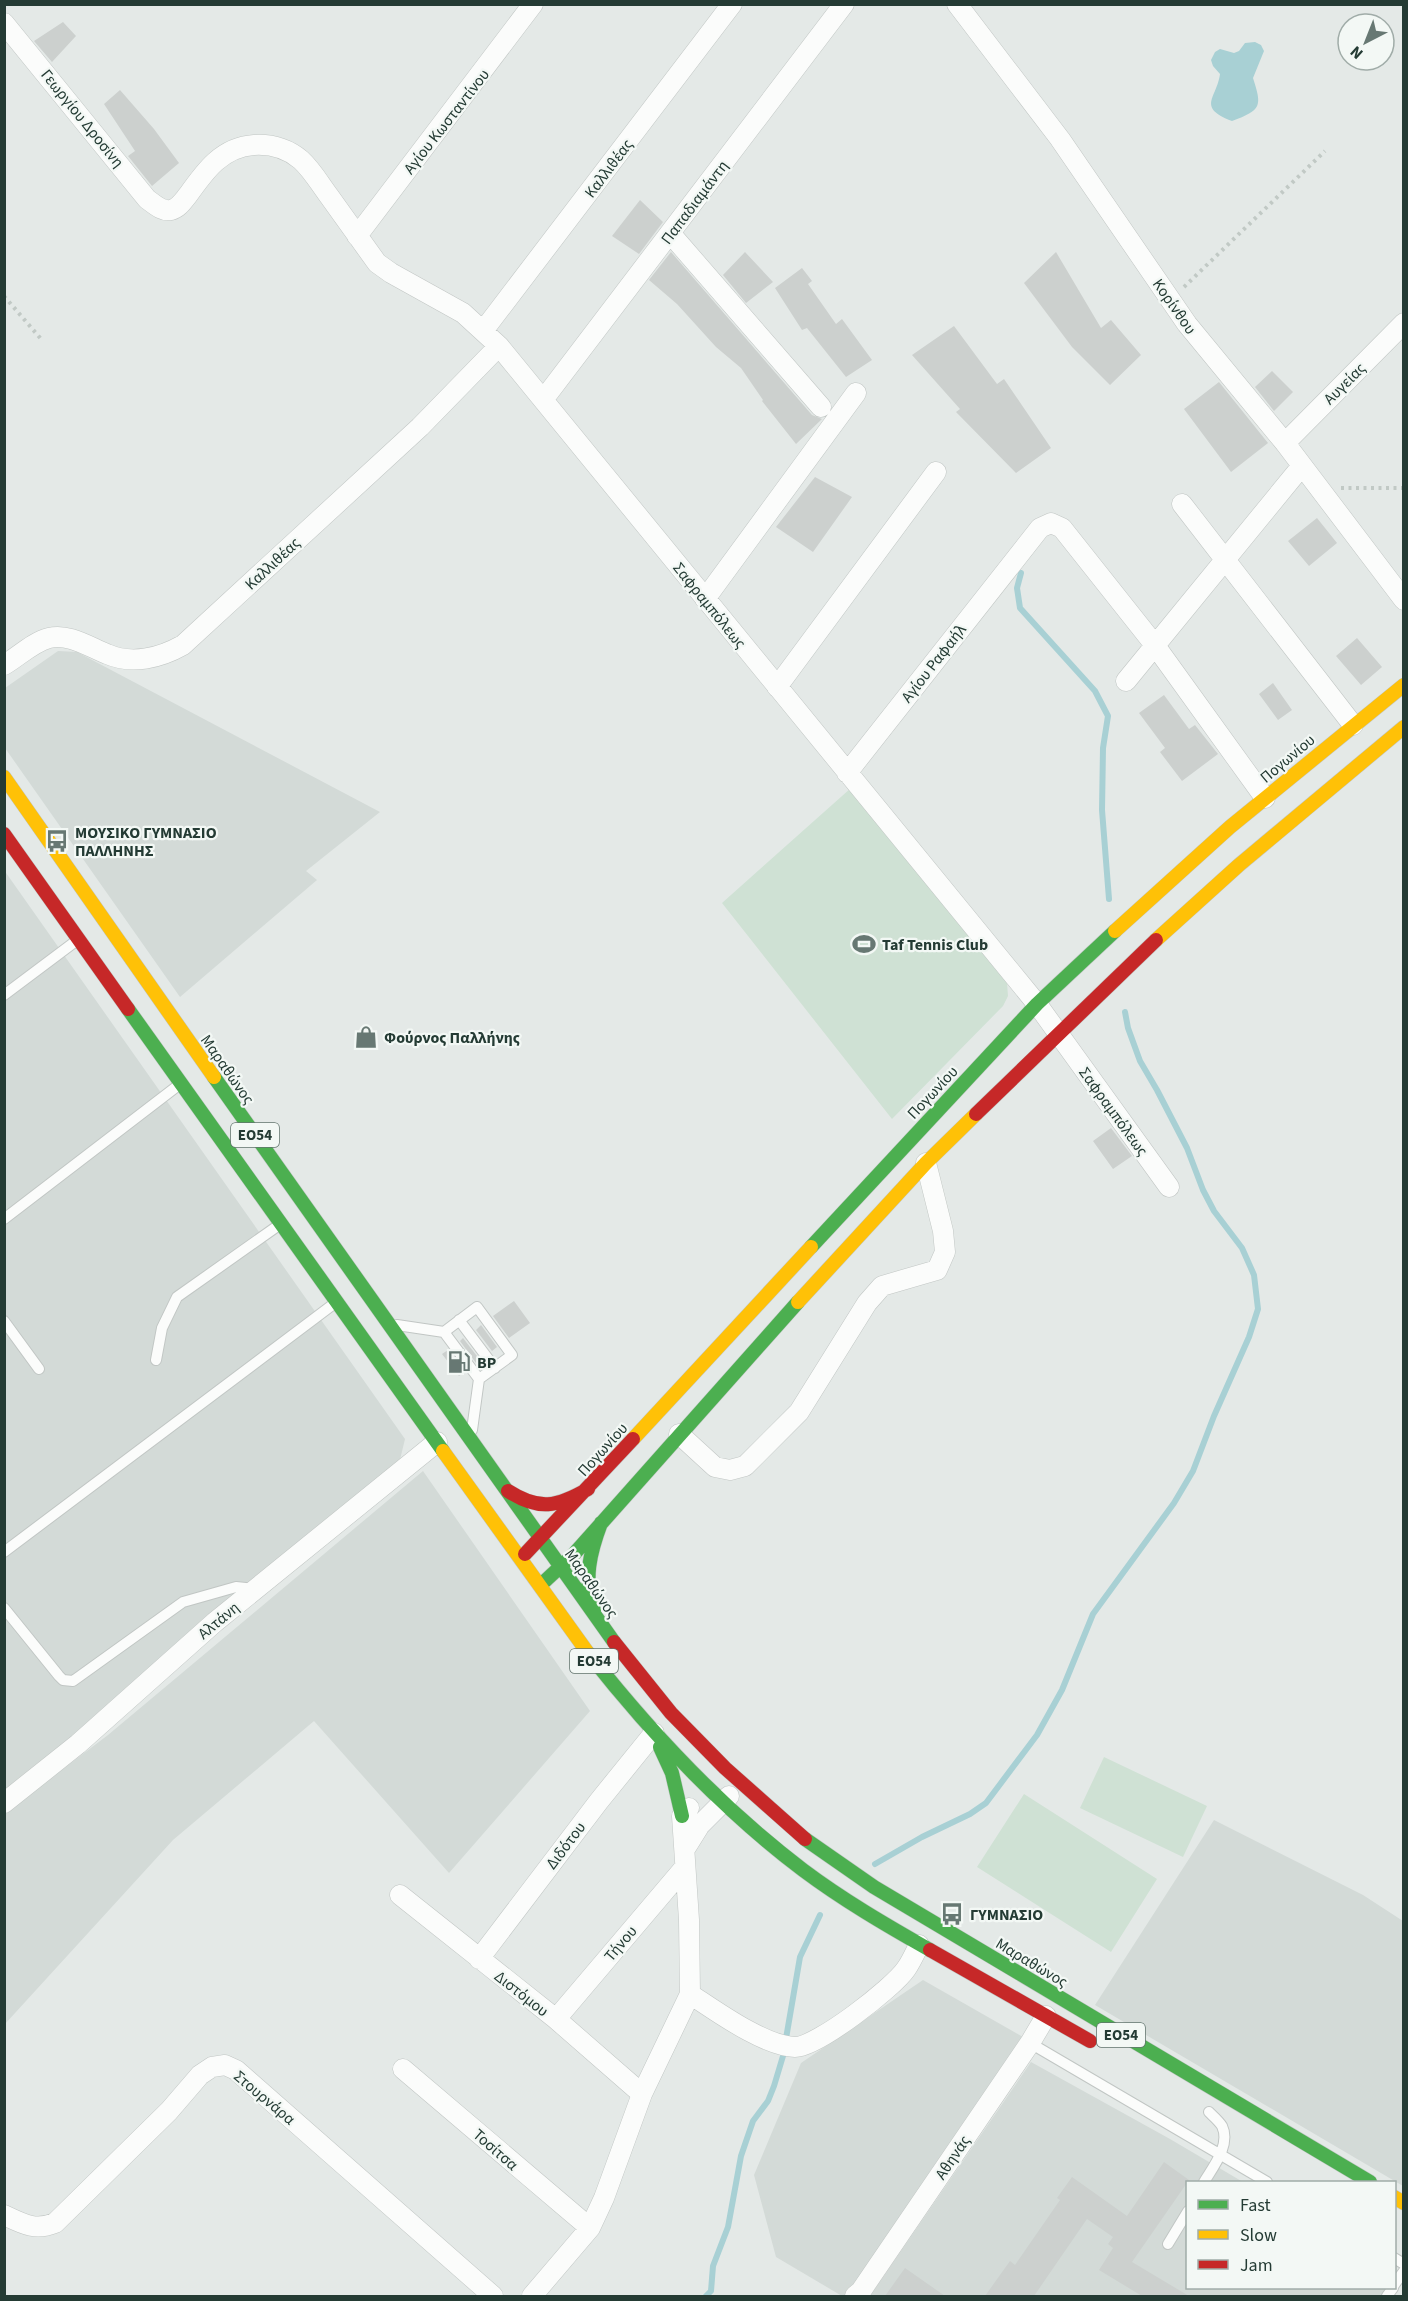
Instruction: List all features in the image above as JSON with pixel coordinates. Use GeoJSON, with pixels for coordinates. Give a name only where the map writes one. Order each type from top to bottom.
{"type":"FeatureCollection","features":[{"type":"Feature","properties":{"kind":"main road","name":"Πογωνίου"},"geometry":{"type":"LineString","coordinates":[[520,1558],[588,1489],[1037,1004],[1127,920],[1265,798],[1404,685]]}},
{"type":"Feature","properties":{"kind":"main road"},"geometry":{"type":"LineString","coordinates":[[539,1586],[602,1523],[768,1334],[926,1163],[1195,904],[1404,728]]}},
{"type":"Feature","properties":{"kind":"main road","name":"Μαραθώνος"},"geometry":{"type":"LineString","coordinates":[[4,777],[602,1627],[671,1713],[724,1768],[805,1839],[874,1887],[1368,2181]]}},
{"type":"Feature","properties":{"kind":"main road","name":"ΕΟ54"},"geometry":{"type":"LineString","coordinates":[[4,834],[183,1082],[539,1586],[610,1682],[654,1733],[722,1803],[808,1874],[919,1945],[1102,2048]]}},
{"type":"Feature","properties":{"kind":"main road"},"geometry":{"type":"LineString","coordinates":[[508,1491],[520,1500],[548,1506],[571,1500],[588,1489]]}},
{"type":"Feature","properties":{"kind":"main road"},"geometry":{"type":"LineString","coordinates":[[602,1523],[589,1557],[587,1576],[591,1604],[602,1627]]}},
{"type":"Feature","properties":{"kind":"main road"},"geometry":{"type":"LineString","coordinates":[[654,1733],[672,1773],[682,1816]]}},
{"type":"Feature","properties":{"kind":"main road"},"geometry":{"type":"LineString","coordinates":[[1205,2109],[1239,2129]]}},
{"type":"Feature","properties":{"kind":"street","name":"Αγίου Κωσταντίνου"},"geometry":{"type":"LineString","coordinates":[[357,236],[533,4]]}},
{"type":"Feature","properties":{"kind":"street","name":"Καλλιθέας"},"geometry":{"type":"LineString","coordinates":[[483,331],[732,4]]}},
{"type":"Feature","properties":{"kind":"street","name":"Παπαδιαμάντη"},"geometry":{"type":"LineString","coordinates":[[543,400],[844,4]]}},
{"type":"Feature","properties":{"kind":"street","name":"Κορίνθου"},"geometry":{"type":"LineString","coordinates":[[957,4],[1060,139],[1199,340],[1285,443],[1404,600]]}},
{"type":"Feature","properties":{"kind":"street","name":"Γεωργίου Δροσίνη"},"geometry":{"type":"LineString","coordinates":[[4,22],[147,199],[164,210]]}},
{"type":"Feature","properties":{"kind":"street","name":"Σαφραμπόλεως"},"geometry":{"type":"LineString","coordinates":[[164,210],[171,210],[181,205],[209,166],[225,153],[243,146],[264,144],[284,149],[301,160],[377,263],[463,313],[499,346],[1037,1004],[1169,1187]]}},
{"type":"Feature","properties":{"kind":"street"},"geometry":{"type":"LineString","coordinates":[[670,233],[821,407]]}},
{"type":"Feature","properties":{"kind":"street","name":"Αυγείας"},"geometry":{"type":"LineString","coordinates":[[1285,443],[1404,323]]}},
{"type":"Feature","properties":{"kind":"street","name":"Καλλιθέας"},"geometry":{"type":"LineString","coordinates":[[4,665],[49,638],[68,638],[108,655],[135,660],[159,656],[183,645],[420,427],[499,346]]}},
{"type":"Feature","properties":{"kind":"street"},"geometry":{"type":"LineString","coordinates":[[705,598],[856,393]]}},
{"type":"Feature","properties":{"kind":"street"},"geometry":{"type":"LineString","coordinates":[[1126,681],[1301,467]]}},
{"type":"Feature","properties":{"kind":"street"},"geometry":{"type":"LineString","coordinates":[[777,687],[936,472]]}},
{"type":"Feature","properties":{"kind":"street"},"geometry":{"type":"LineString","coordinates":[[1182,504],[1353,725]]}},
{"type":"Feature","properties":{"kind":"street","name":"Αγίου Ραφαήλ"},"geometry":{"type":"LineString","coordinates":[[847,773],[1045,524],[1057,524],[1154,644]]}},
{"type":"Feature","properties":{"kind":"street"},"geometry":{"type":"LineString","coordinates":[[1154,644],[1265,798]]}},
{"type":"Feature","properties":{"kind":"street"},"geometry":{"type":"LineString","coordinates":[[679,1434],[715,1467],[730,1470],[745,1466],[799,1412],[867,1303],[882,1286],[937,1270],[945,1252],[943,1231],[926,1163]]}},
{"type":"Feature","properties":{"kind":"street","name":"Αλτάνη"},"geometry":{"type":"LineString","coordinates":[[4,1803],[78,1743],[215,1622],[437,1442]]}},
{"type":"Feature","properties":{"kind":"street","name":"Διδότου"},"geometry":{"type":"LineString","coordinates":[[479,1959],[598,1801],[654,1733]]}},
{"type":"Feature","properties":{"kind":"street"},"geometry":{"type":"LineString","coordinates":[[532,2296],[590,2228],[604,2198],[642,2094],[690,1994],[689,1920],[682,1816],[724,1768]]}},
{"type":"Feature","properties":{"kind":"street","name":"Τήνου"},"geometry":{"type":"LineString","coordinates":[[556,2019],[685,1858],[700,1825],[741,1783]]}},
{"type":"Feature","properties":{"kind":"street","name":"Διστόμου"},"geometry":{"type":"LineString","coordinates":[[400,1895],[556,2019],[642,2094]]}},
{"type":"Feature","properties":{"kind":"street"},"geometry":{"type":"LineString","coordinates":[[690,1994],[772,2043],[796,2047],[810,2044],[850,2018],[905,1970],[919,1945]]}},
{"type":"Feature","properties":{"kind":"street","name":"Αθηνάς"},"geometry":{"type":"LineString","coordinates":[[855,2296],[1030,2043],[1046,2016]]}},
{"type":"Feature","properties":{"kind":"street","name":"Στουρνάρα"},"geometry":{"type":"LineString","coordinates":[[4,2215],[29,2227],[42,2228],[55,2223],[169,2111],[200,2074],[212,2067],[225,2065],[236,2070],[493,2296]]}},
{"type":"Feature","properties":{"kind":"street","name":"Τοσίτσα"},"geometry":{"type":"LineString","coordinates":[[403,2069],[590,2228]]}},
{"type":"Feature","properties":{"kind":"lane"},"geometry":{"type":"LineString","coordinates":[[4,995],[79,939]]}},
{"type":"Feature","properties":{"kind":"lane"},"geometry":{"type":"LineString","coordinates":[[4,1219],[183,1082]]}},
{"type":"Feature","properties":{"kind":"lane"},"geometry":{"type":"LineString","coordinates":[[156,1360],[162,1328],[177,1298],[282,1222]]}},
{"type":"Feature","properties":{"kind":"lane"},"geometry":{"type":"LineString","coordinates":[[4,1552],[337,1302]]}},
{"type":"Feature","properties":{"kind":"lane"},"geometry":{"type":"LineString","coordinates":[[444,1332],[477,1307],[512,1355],[479,1379]]}},
{"type":"Feature","properties":{"kind":"lane"},"geometry":{"type":"LineString","coordinates":[[459,1320],[495,1368]]}},
{"type":"Feature","properties":{"kind":"lane"},"geometry":{"type":"LineString","coordinates":[[4,1322],[39,1369]]}},
{"type":"Feature","properties":{"kind":"lane"},"geometry":{"type":"LineString","coordinates":[[390,1324],[444,1332],[479,1379],[471,1439]]}},
{"type":"Feature","properties":{"kind":"lane"},"geometry":{"type":"LineString","coordinates":[[4,1608],[59,1676],[63,1680],[74,1681],[183,1602],[236,1587],[255,1589]]}},
{"type":"Feature","properties":{"kind":"lane"},"geometry":{"type":"LineString","coordinates":[[1030,2043],[1265,2181]]}},
{"type":"Feature","properties":{"kind":"lane"},"geometry":{"type":"LineString","coordinates":[[1205,2109],[1222,2126],[1225,2139],[1220,2155],[1205,2181]]}},
{"type":"Feature","properties":{"kind":"lane"},"geometry":{"type":"LineString","coordinates":[[1168,2244],[1186,2214]]}},
{"type":"Feature","properties":{"kind":"path"},"geometry":{"type":"LineString","coordinates":[[1171,300],[1325,150]]}},
{"type":"Feature","properties":{"kind":"path"},"geometry":{"type":"LineString","coordinates":[[4,296],[41,339]]}},
{"type":"Feature","properties":{"kind":"path"},"geometry":{"type":"LineString","coordinates":[[1317,488],[1404,488]]}},
{"type":"Feature","properties":{"kind":"shaded area"},"geometry":{"type":"Polygon","coordinates":[[[58,651],[77,652],[380,812],[306,871],[317,880],[180,997],[5,748],[5,688],[58,651]]]}},
{"type":"Feature","properties":{"kind":"shaded area"},"geometry":{"type":"Polygon","coordinates":[[[4,870],[405,1439],[398,1468],[4,1793],[4,870]]]}},
{"type":"Feature","properties":{"kind":"shaded area"},"geometry":{"type":"Polygon","coordinates":[[[423,1471],[590,1711],[449,1873],[314,1721],[173,1840],[5,2024],[5,1813],[108,1735],[423,1471]]]}},
{"type":"Feature","properties":{"kind":"shaded area"},"geometry":{"type":"Polygon","coordinates":[[[1214,1820],[1363,1895],[1403,1921],[1403,2186],[1396,2181],[1095,2005],[1214,1820]]]}},
{"type":"Feature","properties":{"kind":"shaded area"},"geometry":{"type":"Polygon","coordinates":[[[923,1980],[1023,2037],[849,2296],[842,2296],[776,2257],[754,2175],[801,2063],[923,1980]]]}},
{"type":"Feature","properties":{"kind":"shaded area"},"geometry":{"type":"Polygon","coordinates":[[[1031,2062],[1241,2181],[1186,2181],[1186,2289],[1386,2289],[1382,2296],[870,2296],[1031,2062]]]}},
{"type":"Feature","properties":{"kind":"green space","name":"Taf Tennis Club"},"geometry":{"type":"Polygon","coordinates":[[[851,788],[1007,983],[1008,996],[1003,1006],[892,1119],[722,903],[851,788]]]}},
{"type":"Feature","properties":{"kind":"green space"},"geometry":{"type":"Polygon","coordinates":[[[1104,1757],[1207,1806],[1183,1857],[1080,1808],[1104,1757]]]}},
{"type":"Feature","properties":{"kind":"green space"},"geometry":{"type":"Polygon","coordinates":[[[1024,1794],[1157,1879],[1111,1952],[977,1867],[1024,1794]]]}},
{"type":"Feature","properties":{"kind":"water"},"geometry":{"type":"Polygon","coordinates":[[[1255,42],[1261,45],[1264,51],[1253,78],[1258,95],[1257,106],[1249,114],[1232,121],[1221,116],[1212,106],[1211,101],[1220,74],[1211,60],[1215,52],[1220,49],[1234,53],[1239,51],[1245,43],[1255,42]]]}},
{"type":"Feature","properties":{"kind":"building"},"geometry":{"type":"Polygon","coordinates":[[[63,22],[76,36],[52,62],[34,41],[63,22]]]}},
{"type":"Feature","properties":{"kind":"building"},"geometry":{"type":"Polygon","coordinates":[[[120,90],[154,129],[179,163],[152,186],[128,156],[135,151],[104,104],[120,90]]]}},
{"type":"Feature","properties":{"kind":"building"},"geometry":{"type":"Polygon","coordinates":[[[640,200],[663,222],[639,254],[612,236],[640,200]]]}},
{"type":"Feature","properties":{"kind":"building"},"geometry":{"type":"Polygon","coordinates":[[[671,252],[812,415],[822,419],[796,444],[762,401],[741,368],[716,347],[677,304],[649,280],[671,252]]]}},
{"type":"Feature","properties":{"kind":"building"},"geometry":{"type":"Polygon","coordinates":[[[745,252],[773,282],[746,303],[723,275],[745,252]]]}},
{"type":"Feature","properties":{"kind":"building"},"geometry":{"type":"Polygon","coordinates":[[[1056,252],[1101,328],[1111,320],[1141,355],[1110,385],[1072,347],[1024,283],[1056,252]]]}},
{"type":"Feature","properties":{"kind":"building"},"geometry":{"type":"Polygon","coordinates":[[[802,268],[812,281],[808,284],[836,324],[842,319],[872,360],[846,377],[807,328],[802,330],[775,288],[802,268]]]}},
{"type":"Feature","properties":{"kind":"building"},"geometry":{"type":"Polygon","coordinates":[[[954,326],[997,384],[1004,379],[1051,448],[1016,473],[956,412],[960,409],[912,355],[954,326]]]}},
{"type":"Feature","properties":{"kind":"building"},"geometry":{"type":"Polygon","coordinates":[[[1272,371],[1293,392],[1274,411],[1255,387],[1272,371]]]}},
{"type":"Feature","properties":{"kind":"building"},"geometry":{"type":"Polygon","coordinates":[[[1219,382],[1268,443],[1231,472],[1184,409],[1219,382]]]}},
{"type":"Feature","properties":{"kind":"building"},"geometry":{"type":"Polygon","coordinates":[[[815,477],[852,497],[813,552],[776,527],[815,477]]]}},
{"type":"Feature","properties":{"kind":"building"},"geometry":{"type":"Polygon","coordinates":[[[1317,518],[1337,543],[1309,566],[1288,541],[1317,518]]]}},
{"type":"Feature","properties":{"kind":"building"},"geometry":{"type":"Polygon","coordinates":[[[1357,638],[1382,667],[1361,685],[1336,656],[1357,638]]]}},
{"type":"Feature","properties":{"kind":"building"},"geometry":{"type":"Polygon","coordinates":[[[1273,683],[1292,710],[1278,720],[1259,694],[1273,683]]]}},
{"type":"Feature","properties":{"kind":"building"},"geometry":{"type":"Polygon","coordinates":[[[1164,695],[1189,729],[1195,725],[1218,754],[1182,781],[1160,752],[1165,748],[1139,713],[1164,695]]]}},
{"type":"Feature","properties":{"kind":"building"},"geometry":{"type":"Polygon","coordinates":[[[1111,1128],[1132,1156],[1113,1169],[1093,1141],[1111,1128]]]}},
{"type":"Feature","properties":{"kind":"building"},"geometry":{"type":"Polygon","coordinates":[[[514,1301],[530,1323],[509,1338],[493,1316],[514,1301]]]}},
{"type":"Feature","properties":{"kind":"building"},"geometry":{"type":"Polygon","coordinates":[[[481,1325],[497,1347],[492,1351],[476,1330],[481,1325]]]}},
{"type":"Feature","properties":{"kind":"building"},"geometry":{"type":"Polygon","coordinates":[[[463,1338],[480,1360],[476,1363],[460,1341],[463,1338]]]}},
{"type":"Feature","properties":{"kind":"building"},"geometry":{"type":"Polygon","coordinates":[[[448,1350],[464,1372],[459,1376],[442,1354],[448,1350]]]}},
{"type":"Feature","properties":{"kind":"building"},"geometry":{"type":"Polygon","coordinates":[[[1164,2162],[1189,2180],[1186,2181],[1186,2184],[1132,2262],[1189,2296],[1142,2296],[1099,2270],[1113,2248],[1108,2244],[1113,2237],[1087,2219],[1034,2296],[985,2296],[1010,2261],[1015,2265],[1060,2200],[1057,2198],[1072,2177],[1127,2216],[1164,2162]]]}},
{"type":"Feature","properties":{"kind":"building"},"geometry":{"type":"Polygon","coordinates":[[[905,2268],[945,2296],[885,2296],[905,2268]]]}},
{"type":"Feature","properties":{"kind":"waterway"},"geometry":{"type":"LineString","coordinates":[[1021,573],[1017,588],[1020,608],[1095,691],[1108,716],[1103,748],[1102,810],[1109,899]]}},
{"type":"Feature","properties":{"kind":"waterway"},"geometry":{"type":"LineString","coordinates":[[875,1864],[922,1837],[970,1814],[986,1803],[1037,1735],[1062,1690],[1093,1614],[1174,1503],[1193,1471],[1214,1416],[1249,1337],[1258,1309],[1254,1275],[1242,1248],[1214,1211],[1203,1190],[1187,1148],[1140,1061],[1128,1028],[1125,1012]]}},
{"type":"Feature","properties":{"kind":"waterway"},"geometry":{"type":"LineString","coordinates":[[706,2296],[711,2291],[713,2266],[728,2227],[741,2156],[753,2121],[768,2101],[783,2056],[800,1957],[820,1915]]}},
{"type":"Feature","properties":{"kind":"traffic: fast"},"geometry":{"type":"LineString","coordinates":[[811,1247],[1037,1004],[1115,931]]}},
{"type":"Feature","properties":{"kind":"traffic: fast"},"geometry":{"type":"LineString","coordinates":[[128,1009],[443,1451]]}},
{"type":"Feature","properties":{"kind":"traffic: fast"},"geometry":{"type":"LineString","coordinates":[[214,1077],[614,1642]]}},
{"type":"Feature","properties":{"kind":"traffic: fast"},"geometry":{"type":"LineString","coordinates":[[545,1581],[574,1554],[798,1302]]}},
{"type":"Feature","properties":{"kind":"traffic: fast"},"geometry":{"type":"LineString","coordinates":[[594,1610],[588,1577],[601,1523]]}},
{"type":"Feature","properties":{"kind":"traffic: fast"},"geometry":{"type":"LineString","coordinates":[[588,1653],[662,1740],[744,1821],[818,1881],[930,1950]]}},
{"type":"Feature","properties":{"kind":"traffic: fast"},"geometry":{"type":"LineString","coordinates":[[660,1747],[672,1773],[682,1816]]}},
{"type":"Feature","properties":{"kind":"traffic: fast"},"geometry":{"type":"LineString","coordinates":[[805,1839],[874,1887],[1368,2181]]}},
{"type":"Feature","properties":{"kind":"traffic: slow"},"geometry":{"type":"LineString","coordinates":[[1115,931],[1230,827],[1404,685]]}},
{"type":"Feature","properties":{"kind":"traffic: slow"},"geometry":{"type":"LineString","coordinates":[[1156,940],[1239,865],[1404,727]]}},
{"type":"Feature","properties":{"kind":"traffic: slow"},"geometry":{"type":"LineString","coordinates":[[4,777],[214,1077]]}},
{"type":"Feature","properties":{"kind":"traffic: slow"},"geometry":{"type":"LineString","coordinates":[[798,1302],[926,1163],[976,1114]]}},
{"type":"Feature","properties":{"kind":"traffic: slow"},"geometry":{"type":"LineString","coordinates":[[633,1439],[811,1247]]}},
{"type":"Feature","properties":{"kind":"traffic: slow"},"geometry":{"type":"LineString","coordinates":[[443,1451],[588,1653]]}},
{"type":"Feature","properties":{"kind":"traffic: slow"},"geometry":{"type":"LineString","coordinates":[[1396,2198],[1404,2203]]}},
{"type":"Feature","properties":{"kind":"traffic: jam"},"geometry":{"type":"LineString","coordinates":[[4,834],[128,1009]]}},
{"type":"Feature","properties":{"kind":"traffic: jam"},"geometry":{"type":"LineString","coordinates":[[976,1114],[1156,940]]}},
{"type":"Feature","properties":{"kind":"traffic: jam"},"geometry":{"type":"LineString","coordinates":[[525,1554],[633,1439]]}},
{"type":"Feature","properties":{"kind":"traffic: jam"},"geometry":{"type":"LineString","coordinates":[[508,1491],[529,1502],[548,1504],[567,1500],[588,1489]]}},
{"type":"Feature","properties":{"kind":"traffic: jam"},"geometry":{"type":"LineString","coordinates":[[614,1642],[671,1713],[725,1768],[805,1839]]}},
{"type":"Feature","properties":{"kind":"traffic: jam"},"geometry":{"type":"LineString","coordinates":[[930,1950],[1090,2041]]}},
{"type":"Feature","properties":{"kind":"place","name":"ΜΟΥΣΙΚΟ ΓΥΜΝΑΣΙΟ ΠΑΛΛΗΝΗΣ"},"geometry":{"type":"Point","coordinates":[57,841]}},
{"type":"Feature","properties":{"kind":"place","name":"Taf Tennis Club"},"geometry":{"type":"Point","coordinates":[864,944]}},
{"type":"Feature","properties":{"kind":"place","name":"Φούρνος Παλλήνης"},"geometry":{"type":"Point","coordinates":[366,1037]}},
{"type":"Feature","properties":{"kind":"place","name":"BP"},"geometry":{"type":"Point","coordinates":[459,1362]}},
{"type":"Feature","properties":{"kind":"place","name":"ΓΥΜΝΑΣΙΟ"},"geometry":{"type":"Point","coordinates":[952,1914]}}]}
